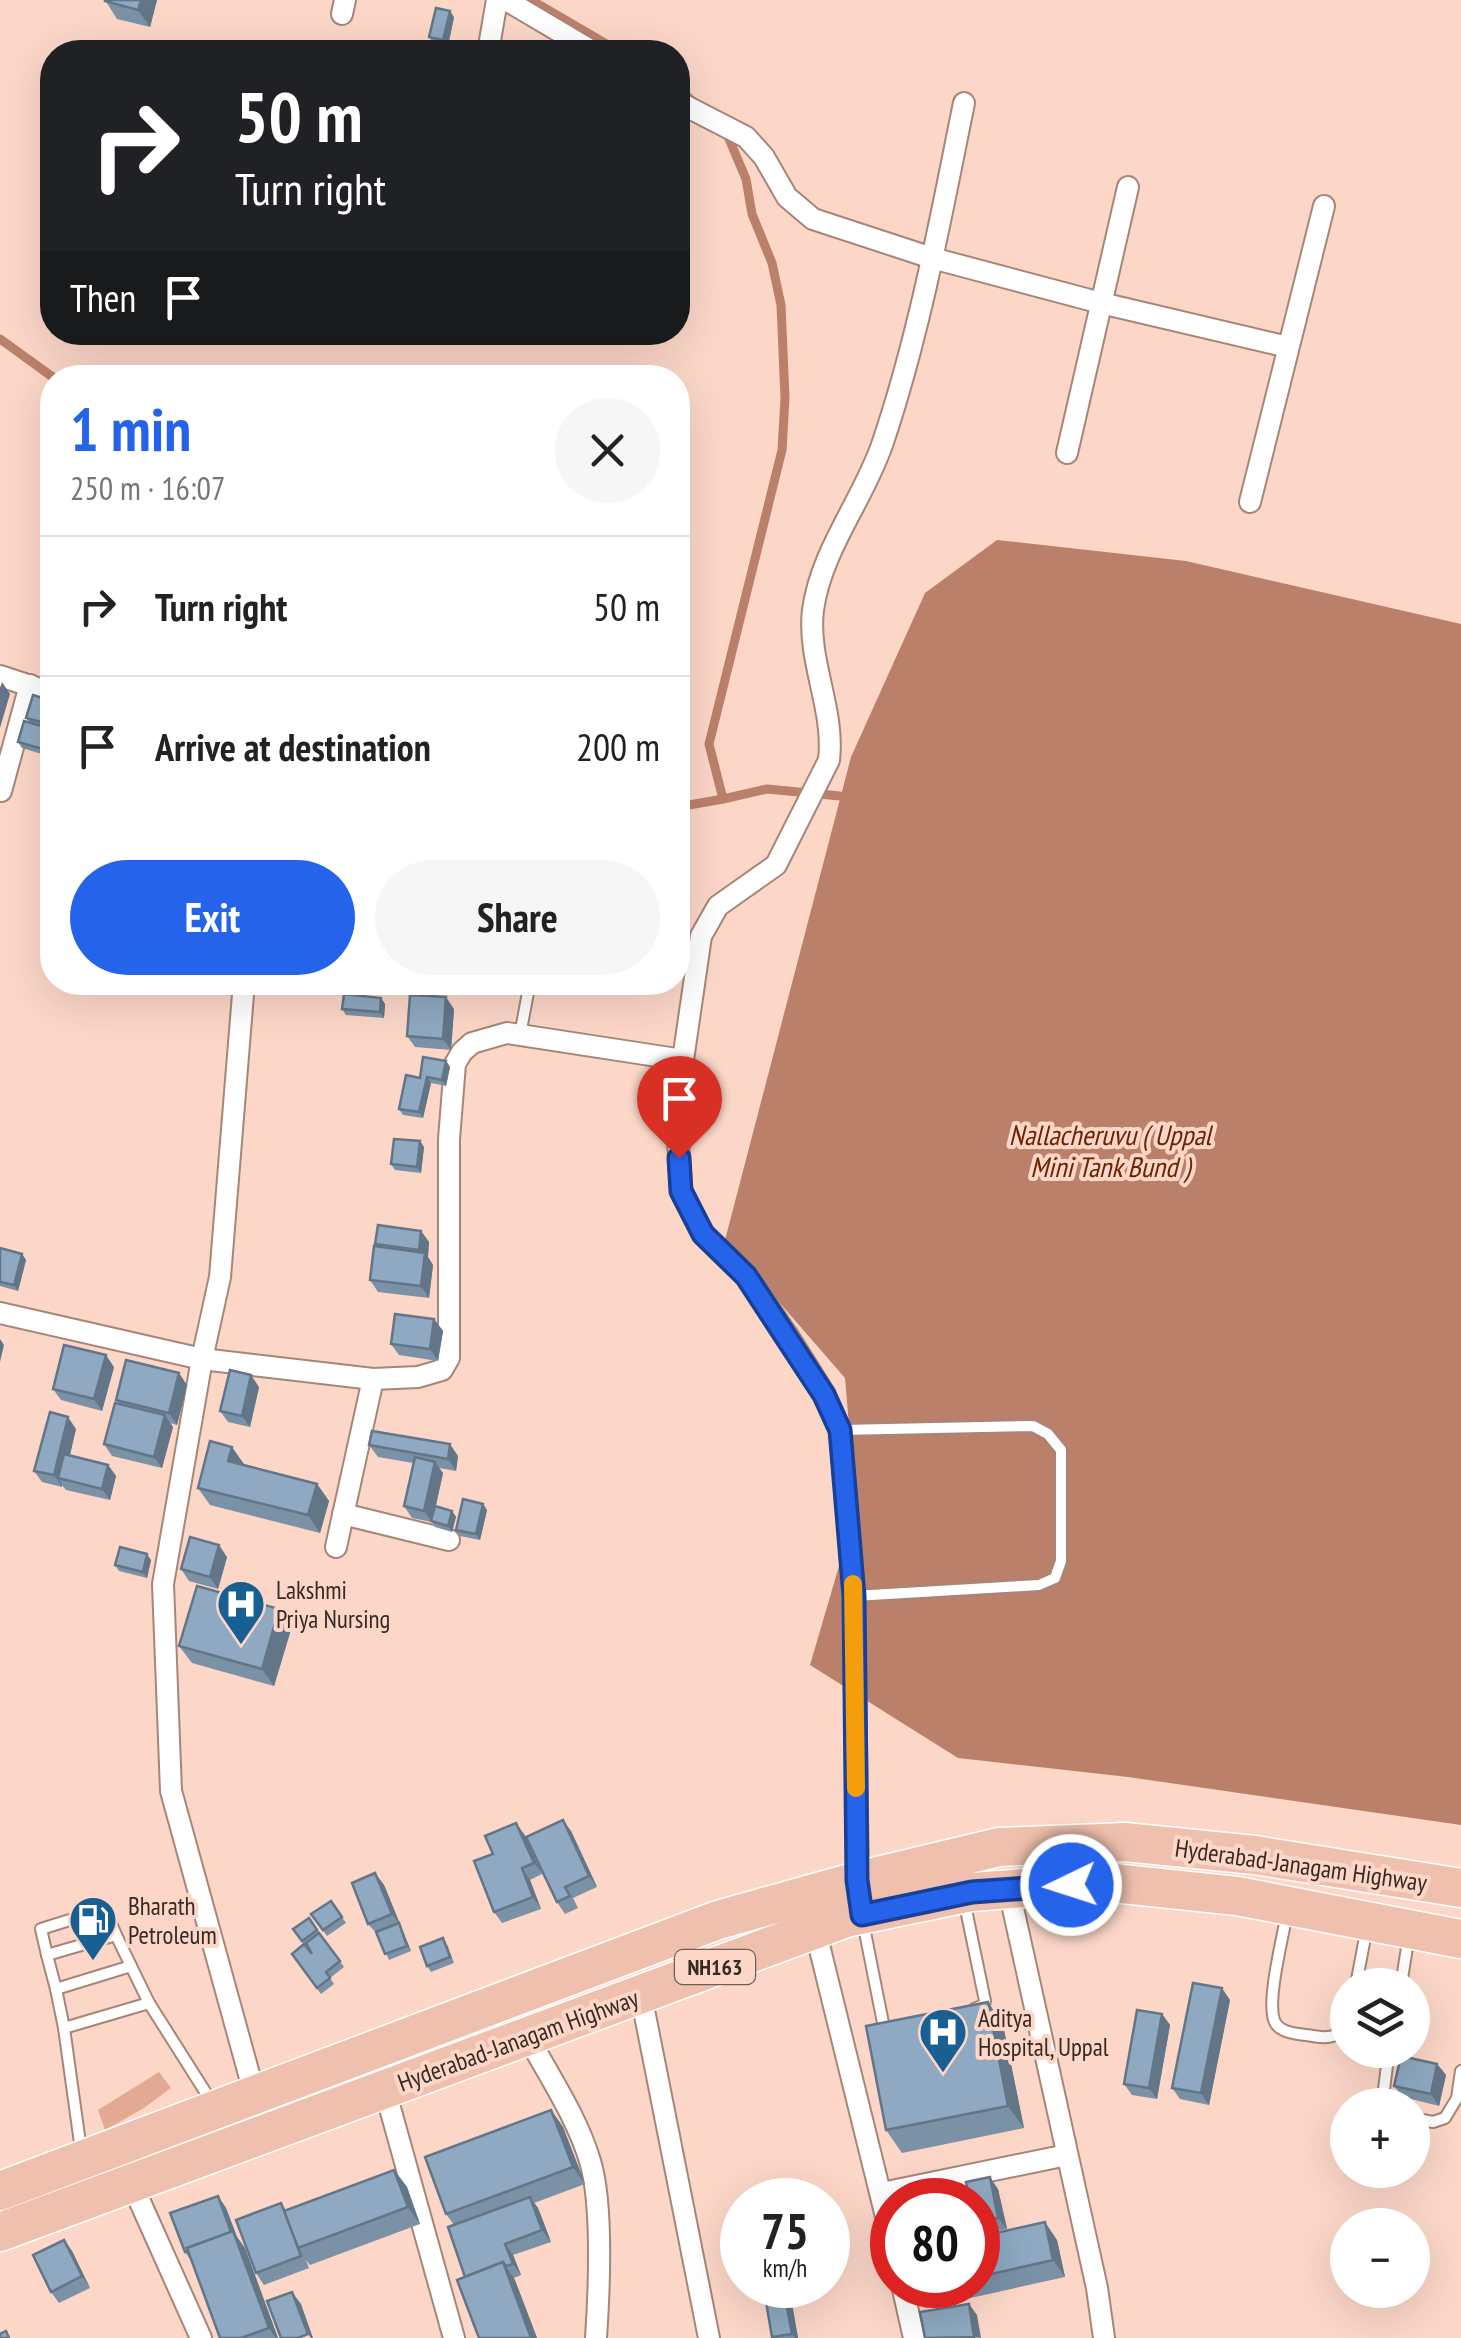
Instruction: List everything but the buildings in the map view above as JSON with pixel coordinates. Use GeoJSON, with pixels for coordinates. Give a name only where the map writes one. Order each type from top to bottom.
{"type":"FeatureCollection","features":[{"type":"Feature","properties":{"kind":"highway","name":"Hyderabad-Janagam Highway"},"geometry":{"type":"LineString","coordinates":[[0,2232],[815,1929],[859,1898],[998,1847],[1125,1842],[1256,1854],[1461,1888]]}},
{"type":"Feature","properties":{"kind":"highway","name":"Hyderabad-Janagam Highway"},"geometry":{"type":"LineString","coordinates":[[0,2192],[718,1920],[859,1898],[1103,1882],[1237,1896],[1461,1938]]}},
{"type":"Feature","properties":{"kind":"street"},"geometry":{"type":"LineString","coordinates":[[490,40],[497,0]]}},
{"type":"Feature","properties":{"kind":"street"},"geometry":{"type":"LineString","coordinates":[[506,0],[574,40]]}},
{"type":"Feature","properties":{"kind":"street"},"geometry":{"type":"LineString","coordinates":[[859,1898],[854,1596],[840,1430],[788,1336],[746,1276],[703,1234],[681,1191],[676,1125],[701,936],[718,906],[776,865],[829,760],[832,741],[814,650],[813,610],[822,575],[882,448],[932,258],[964,102]]}},
{"type":"Feature","properties":{"kind":"street"},"geometry":{"type":"LineString","coordinates":[[690,108],[746,137],[764,158],[787,197],[813,219],[932,258],[1288,347]]}},
{"type":"Feature","properties":{"kind":"street"},"geometry":{"type":"LineString","coordinates":[[1067,454],[1128,187]]}},
{"type":"Feature","properties":{"kind":"street"},"geometry":{"type":"LineString","coordinates":[[1250,502],[1324,206]]}},
{"type":"Feature","properties":{"kind":"street"},"geometry":{"type":"LineString","coordinates":[[0,676],[40,688]]}},
{"type":"Feature","properties":{"kind":"street"},"geometry":{"type":"LineString","coordinates":[[1,790],[30,685]]}},
{"type":"Feature","properties":{"kind":"street"},"geometry":{"type":"LineString","coordinates":[[243,995],[220,1277],[163,1584],[171,1792],[255,2096]]}},
{"type":"Feature","properties":{"kind":"street"},"geometry":{"type":"LineString","coordinates":[[0,1313],[202,1360],[373,1378],[418,1377],[442,1370],[450,1358],[448,1139],[456,1064],[462,1052],[472,1043],[506,1033],[683,1060]]}},
{"type":"Feature","properties":{"kind":"street"},"geometry":{"type":"LineString","coordinates":[[336,1547],[373,1378]]}},
{"type":"Feature","properties":{"kind":"street"},"geometry":{"type":"LineString","coordinates":[[343,1514],[448,1540]]}},
{"type":"Feature","properties":{"kind":"street"},"geometry":{"type":"LineString","coordinates":[[1009,1890],[1097,2288],[1104,2338]]}},
{"type":"Feature","properties":{"kind":"street"},"geometry":{"type":"LineString","coordinates":[[815,1929],[878,2178]]}},
{"type":"Feature","properties":{"kind":"street"},"geometry":{"type":"LineString","coordinates":[[641,1995],[709,2338]]}},
{"type":"Feature","properties":{"kind":"street"},"geometry":{"type":"LineString","coordinates":[[528,2036],[592,2164],[596,2338]]}},
{"type":"Feature","properties":{"kind":"street"},"geometry":{"type":"LineString","coordinates":[[386,2090],[454,2338]]}},
{"type":"Feature","properties":{"kind":"street"},"geometry":{"type":"LineString","coordinates":[[955,2178],[1067,2155]]}},
{"type":"Feature","properties":{"kind":"street"},"geometry":{"type":"LineString","coordinates":[[132,2184],[200,2338]]}},
{"type":"Feature","properties":{"kind":"street"},"geometry":{"type":"LineString","coordinates":[[907,2308],[914,2338]]}},
{"type":"Feature","properties":{"kind":"lane"},"geometry":{"type":"LineString","coordinates":[[520,1035],[528,995]]}},
{"type":"Feature","properties":{"kind":"lane"},"geometry":{"type":"LineString","coordinates":[[840,1430],[1033,1426],[1048,1434],[1061,1450],[1061,1561],[1055,1578],[1039,1585],[854,1596]]}},
{"type":"Feature","properties":{"kind":"lane"},"geometry":{"type":"LineString","coordinates":[[962,1894],[985,2001],[981,2008],[962,2012]]}},
{"type":"Feature","properties":{"kind":"lane"},"geometry":{"type":"LineString","coordinates":[[859,1898],[885,2028],[904,2024]]}},
{"type":"Feature","properties":{"kind":"lane"},"geometry":{"type":"LineString","coordinates":[[1288,1906],[1272,2004],[1276,2024],[1284,2031],[1330,2037]]}},
{"type":"Feature","properties":{"kind":"lane"},"geometry":{"type":"LineString","coordinates":[[83,2161],[64,2028],[41,1929],[105,1909],[150,2004],[217,2110]]}},
{"type":"Feature","properties":{"kind":"lane"},"geometry":{"type":"LineString","coordinates":[[1359,1968],[1368,1921]]}},
{"type":"Feature","properties":{"kind":"lane"},"geometry":{"type":"LineString","coordinates":[[1403,1968],[1410,1929]]}},
{"type":"Feature","properties":{"kind":"lane"},"geometry":{"type":"LineString","coordinates":[[46,1955],[116,1936]]}},
{"type":"Feature","properties":{"kind":"lane"},"geometry":{"type":"LineString","coordinates":[[56,1989],[131,1966]]}},
{"type":"Feature","properties":{"kind":"lane"},"geometry":{"type":"LineString","coordinates":[[64,2028],[150,2004]]}},
{"type":"Feature","properties":{"kind":"lane"},"geometry":{"type":"LineString","coordinates":[[1430,2121],[1445,2118],[1456,2098],[1461,2072]]}},
{"type":"Feature","properties":{"kind":"shaded area"},"geometry":{"type":"Polygon","coordinates":[[[159,2072],[171,2088],[105,2130],[98,2110],[159,2072]]]}},
{"type":"Feature","properties":{"kind":"water","name":"Nallacheruvu ( Uppal Mini Tank Bund )"},"geometry":{"type":"Polygon","coordinates":[[[997,540],[1186,561],[1461,624],[1461,1825],[1128,1777],[958,1758],[810,1665],[856,1508],[845,1378],[725,1240],[851,757],[925,593],[997,540]]]}},
{"type":"Feature","properties":{"kind":"waterway"},"geometry":{"type":"LineString","coordinates":[[531,0],[599,40]]}},
{"type":"Feature","properties":{"kind":"waterway"},"geometry":{"type":"LineString","coordinates":[[690,99],[695,103]]}},
{"type":"Feature","properties":{"kind":"waterway"},"geometry":{"type":"LineString","coordinates":[[727,134],[746,179],[752,214],[772,263],[781,305],[785,398],[782,450],[709,744],[723,799],[767,789],[840,796]]}},
{"type":"Feature","properties":{"kind":"waterway"},"geometry":{"type":"LineString","coordinates":[[0,339],[40,368]]}},
{"type":"Feature","properties":{"kind":"waterway"},"geometry":{"type":"LineString","coordinates":[[690,805],[723,799]]}},
{"type":"Feature","properties":{"kind":"slow traffic"},"geometry":{"type":"LineString","coordinates":[[853,1584],[856,1788]]}},
{"type":"Feature","properties":{"kind":"place","name":"Lakshmi Priya Nursing"},"geometry":{"type":"Point","coordinates":[241,1646]}},
{"type":"Feature","properties":{"kind":"place","name":"Bharath Petroleum"},"geometry":{"type":"Point","coordinates":[93,1962]}},
{"type":"Feature","properties":{"kind":"place","name":"Aditya Hospital, Uppal"},"geometry":{"type":"Point","coordinates":[943,2074]}},
{"type":"Feature","properties":{"kind":"route"},"geometry":{"type":"LineString","coordinates":[[679,1158],[681,1191],[703,1234],[746,1276],[788,1336],[840,1430],[854,1596],[857,1880],[862,1915],[972,1892],[1071,1885]]}}]}
